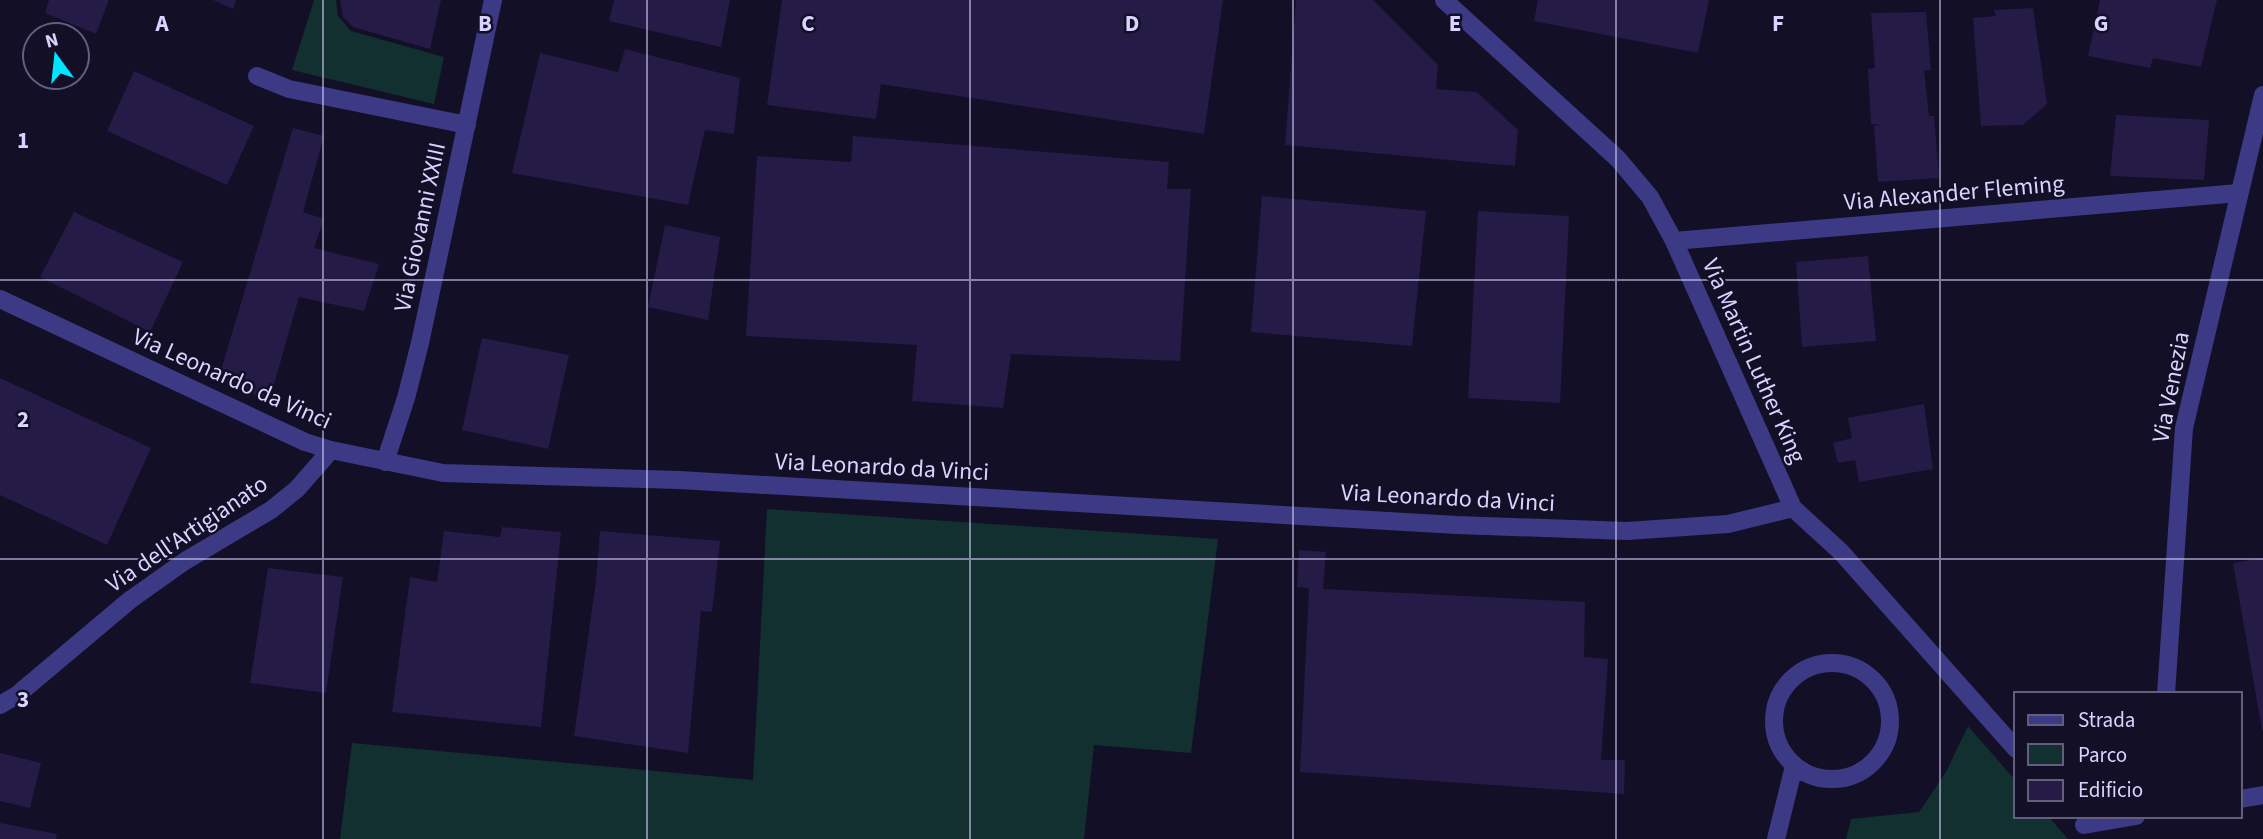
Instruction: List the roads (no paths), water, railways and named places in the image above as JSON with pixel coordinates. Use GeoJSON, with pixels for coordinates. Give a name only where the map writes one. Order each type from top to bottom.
{"type":"FeatureCollection","features":[{"type":"Feature","properties":{"kind":"street","name":"Via Giovanni XXIII"},"geometry":{"type":"LineString","coordinates":[[385,462],[420,343],[493,0]]}},
{"type":"Feature","properties":{"kind":"street","name":"Via Martin Luther King"},"geometry":{"type":"LineString","coordinates":[[1444,0],[1618,159],[1650,197],[1674,241],[1793,508],[1841,552],[2014,747]]}},
{"type":"Feature","properties":{"kind":"street"},"geometry":{"type":"LineString","coordinates":[[257,76],[289,89],[467,125]]}},
{"type":"Feature","properties":{"kind":"street","name":"Via Venezia"},"geometry":{"type":"LineString","coordinates":[[2166,692],[2184,428],[2263,95]]}},
{"type":"Feature","properties":{"kind":"street","name":"Via Alexander Fleming"},"geometry":{"type":"LineString","coordinates":[[1674,241],[2239,193]]}},
{"type":"Feature","properties":{"kind":"street","name":"Via Leonardo da Vinci"},"geometry":{"type":"LineString","coordinates":[[0,299],[305,442],[331,450],[443,473],[679,481],[1457,525],[1627,531],[1728,524],[1793,508]]}},
{"type":"Feature","properties":{"kind":"street","name":"Via dell'Artigianato"},"geometry":{"type":"LineString","coordinates":[[0,705],[17,695],[130,600],[185,561],[271,510],[297,488],[331,450]]}},
{"type":"Feature","properties":{"kind":"street"},"geometry":{"type":"LineString","coordinates":[[1823,663],[1842,663],[1860,670],[1876,682],[1886,699],[1891,717],[1888,736],[1880,754],[1866,768],[1849,777],[1830,779],[1811,776],[1794,766],[1781,751],[1774,734],[1773,715],[1778,696],[1789,680],[1804,669],[1823,663]]}},
{"type":"Feature","properties":{"kind":"street"},"geometry":{"type":"LineString","coordinates":[[1776,839],[1794,766]]}},
{"type":"Feature","properties":{"kind":"street"},"geometry":{"type":"LineString","coordinates":[[2242,799],[2263,795]]}},
{"type":"Feature","properties":{"kind":"street"},"geometry":{"type":"LineString","coordinates":[[2080,820],[2108,818]]}},
{"type":"Feature","properties":{"kind":"street"},"geometry":{"type":"LineString","coordinates":[[2080,820],[2097,839]]}}]}
